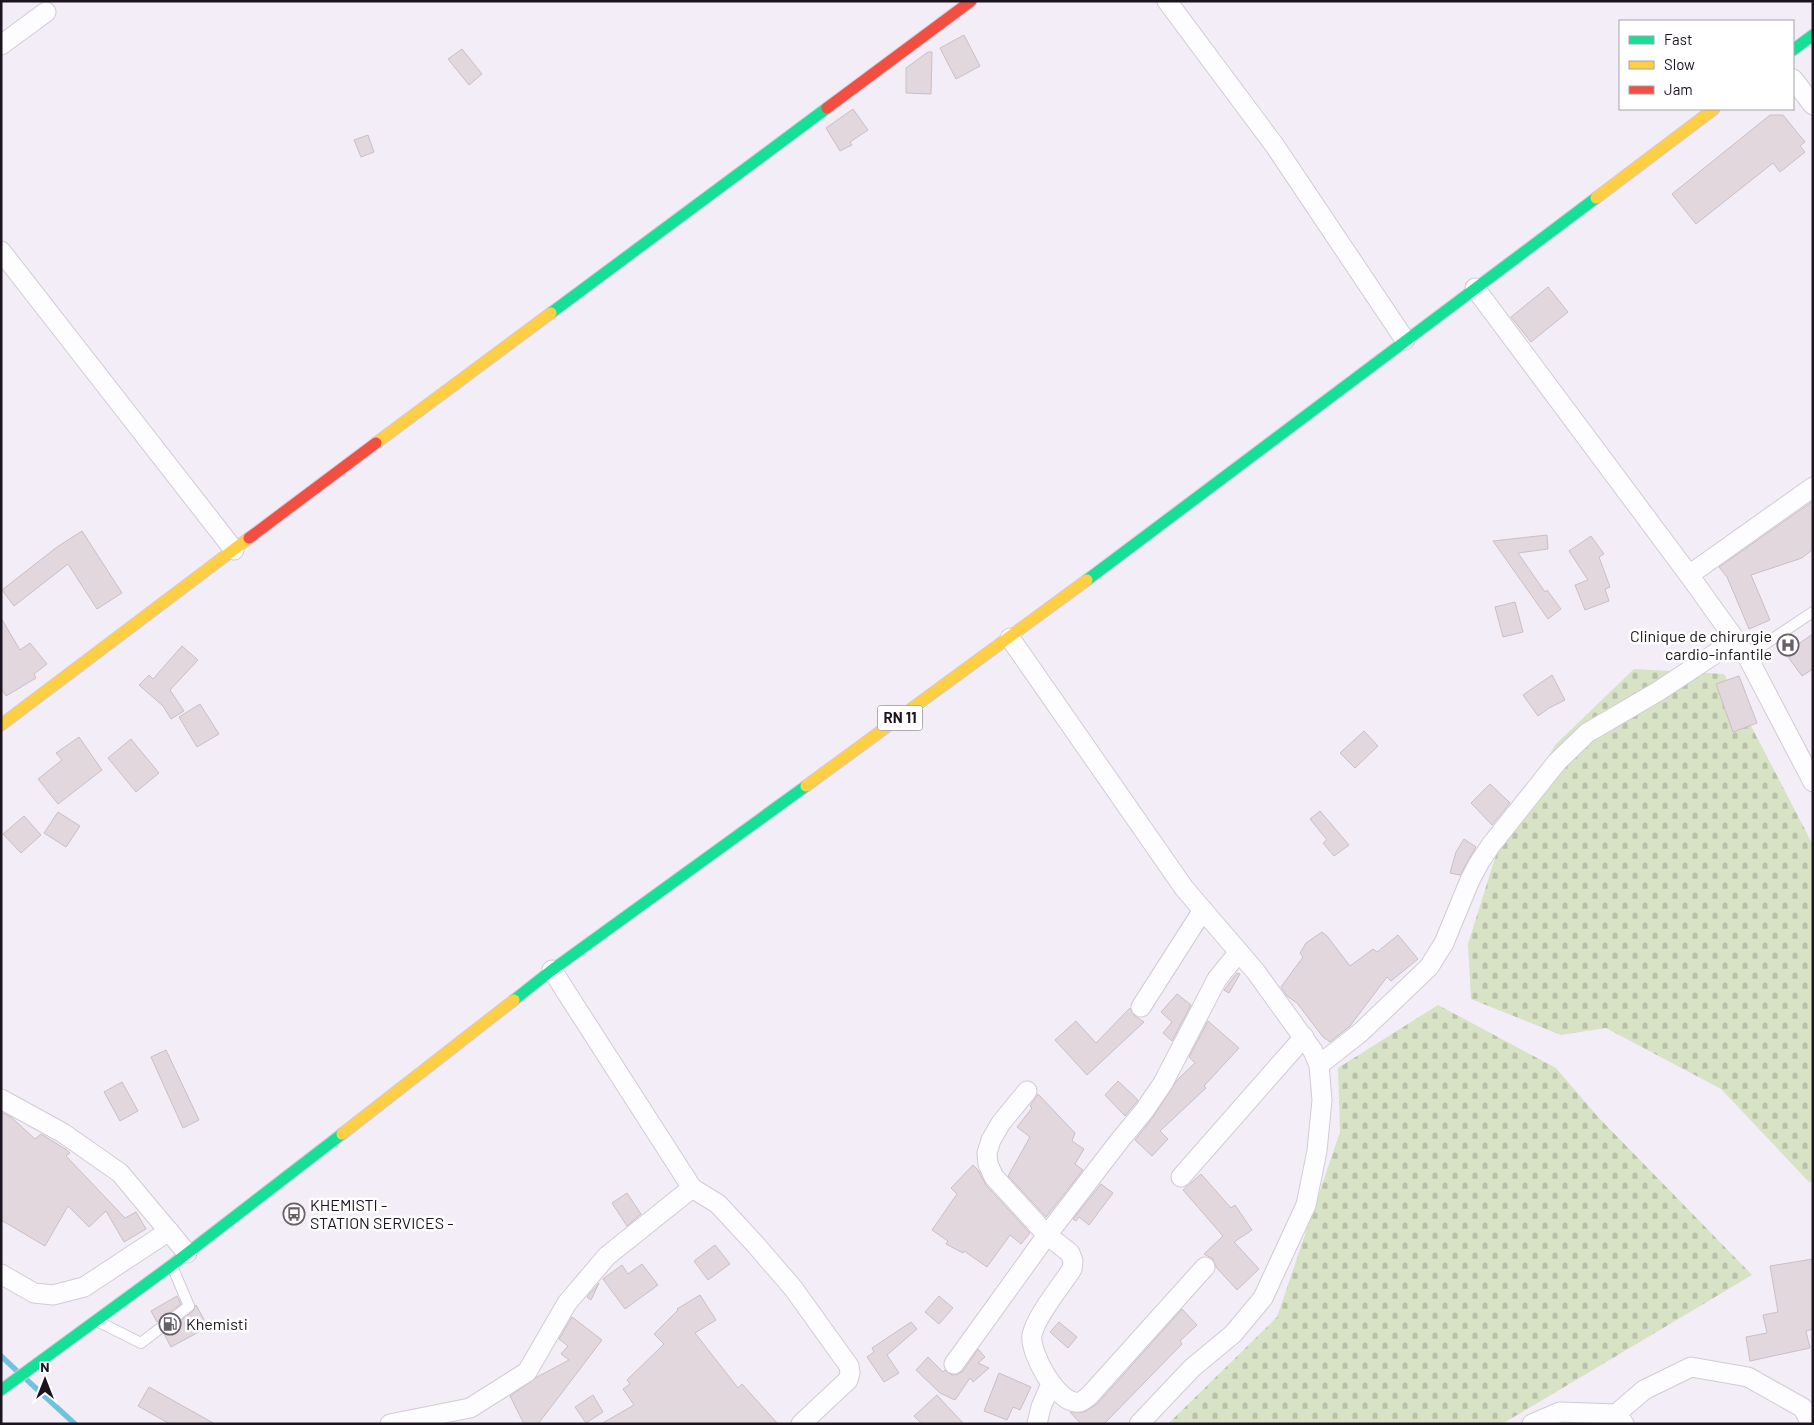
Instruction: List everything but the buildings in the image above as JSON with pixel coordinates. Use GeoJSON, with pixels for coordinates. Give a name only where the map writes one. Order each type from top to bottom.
{"type":"FeatureCollection","features":[{"type":"Feature","properties":{"kind":"main road"},"geometry":{"type":"LineString","coordinates":[[1,725],[431,402],[971,1]]}},
{"type":"Feature","properties":{"kind":"main road"},"geometry":{"type":"LineString","coordinates":[[1794,49],[1813,35]]}},
{"type":"Feature","properties":{"kind":"main road","name":"RN 11"},"geometry":{"type":"LineString","coordinates":[[1,1390],[172,1265],[552,970],[1010,638],[1713,110]]}},
{"type":"Feature","properties":{"kind":"street"},"geometry":{"type":"LineString","coordinates":[[1167,1],[1275,146],[1405,340]]}},
{"type":"Feature","properties":{"kind":"street"},"geometry":{"type":"LineString","coordinates":[[1,45],[46,12]]}},
{"type":"Feature","properties":{"kind":"street"},"geometry":{"type":"LineString","coordinates":[[1794,79],[1813,105]]}},
{"type":"Feature","properties":{"kind":"street"},"geometry":{"type":"LineString","coordinates":[[1,251],[234,550]]}},
{"type":"Feature","properties":{"kind":"street"},"geometry":{"type":"LineString","coordinates":[[1475,288],[1689,575],[1747,656],[1813,782]]}},
{"type":"Feature","properties":{"kind":"street"},"geometry":{"type":"LineString","coordinates":[[1689,575],[1813,487]]}},
{"type":"Feature","properties":{"kind":"street"},"geometry":{"type":"LineString","coordinates":[[1010,638],[1184,888],[1256,972],[1313,1051],[1319,1065],[1322,1100],[1317,1151],[1306,1205],[1264,1298],[1234,1334],[1192,1368],[1140,1424]]}},
{"type":"Feature","properties":{"kind":"street"},"geometry":{"type":"LineString","coordinates":[[1319,1065],[1361,1032],[1429,967],[1444,942],[1479,863],[1491,845],[1557,762],[1587,733],[1657,692],[1736,640]]}},
{"type":"Feature","properties":{"kind":"street"},"geometry":{"type":"LineString","coordinates":[[1141,1007],[1203,910]]}},
{"type":"Feature","properties":{"kind":"street"},"geometry":{"type":"LineString","coordinates":[[954,1364],[1048,1234],[1144,1111],[1163,1083],[1218,979],[1239,952]]}},
{"type":"Feature","properties":{"kind":"street"},"geometry":{"type":"LineString","coordinates":[[552,970],[692,1188],[718,1204],[755,1244],[793,1288],[849,1366],[848,1380],[801,1424]]}},
{"type":"Feature","properties":{"kind":"street"},"geometry":{"type":"LineString","coordinates":[[1181,1177],[1304,1038]]}},
{"type":"Feature","properties":{"kind":"street"},"geometry":{"type":"LineString","coordinates":[[1026,1091],[1001,1123],[991,1140],[987,1153],[988,1164],[994,1176],[1048,1234],[1070,1254],[1073,1261],[1072,1268],[1036,1323],[1032,1335],[1032,1344],[1036,1355],[1051,1384],[1061,1394],[1072,1401],[1080,1402],[1089,1396],[1205,1267]]}},
{"type":"Feature","properties":{"kind":"street"},"geometry":{"type":"LineString","coordinates":[[1,1099],[62,1133],[120,1173],[187,1253]]}},
{"type":"Feature","properties":{"kind":"street"},"geometry":{"type":"LineString","coordinates":[[390,1424],[470,1408],[528,1372],[567,1303],[607,1256],[692,1188]]}},
{"type":"Feature","properties":{"kind":"street"},"geometry":{"type":"LineString","coordinates":[[1,1274],[34,1292],[53,1296],[84,1288],[169,1231]]}},
{"type":"Feature","properties":{"kind":"street"},"geometry":{"type":"LineString","coordinates":[[1532,1424],[1560,1412],[1620,1419],[1644,1390],[1691,1367],[1748,1377],[1803,1408],[1811,1424]]}},
{"type":"Feature","properties":{"kind":"street"},"geometry":{"type":"LineString","coordinates":[[1037,1424],[1041,1407],[1051,1384]]}},
{"type":"Feature","properties":{"kind":"lane"},"geometry":{"type":"LineString","coordinates":[[1747,656],[1813,612]]}},
{"type":"Feature","properties":{"kind":"lane"},"geometry":{"type":"LineString","coordinates":[[97,1320],[141,1342],[189,1306],[172,1265]]}},
{"type":"Feature","properties":{"kind":"green space"},"geometry":{"type":"Polygon","coordinates":[[[1634,669],[1724,674],[1813,845],[1813,1181],[1809,1182],[1721,1089],[1606,1028],[1561,1035],[1471,999],[1468,944],[1501,839],[1555,745],[1634,669]]]}},
{"type":"Feature","properties":{"kind":"green space"},"geometry":{"type":"Polygon","coordinates":[[[1438,1005],[1556,1068],[1598,1117],[1752,1275],[1502,1424],[1168,1424],[1277,1317],[1340,1132],[1338,1068],[1438,1005]]]}},
{"type":"Feature","properties":{"kind":"waterway"},"geometry":{"type":"LineString","coordinates":[[1,1356],[16,1370]]}},
{"type":"Feature","properties":{"kind":"waterway"},"geometry":{"type":"LineString","coordinates":[[27,1380],[75,1424]]}},
{"type":"Feature","properties":{"kind":"traffic: fast"},"geometry":{"type":"LineString","coordinates":[[1794,49],[1813,35]]}},
{"type":"Feature","properties":{"kind":"traffic: fast"},"geometry":{"type":"LineString","coordinates":[[551,313],[827,108]]}},
{"type":"Feature","properties":{"kind":"traffic: fast"},"geometry":{"type":"LineString","coordinates":[[1087,580],[1596,198]]}},
{"type":"Feature","properties":{"kind":"traffic: fast"},"geometry":{"type":"LineString","coordinates":[[514,1000],[552,970],[806,786]]}},
{"type":"Feature","properties":{"kind":"traffic: fast"},"geometry":{"type":"LineString","coordinates":[[1,1390],[172,1265],[342,1134]]}},
{"type":"Feature","properties":{"kind":"traffic: slow"},"geometry":{"type":"LineString","coordinates":[[1596,198],[1713,110]]}},
{"type":"Feature","properties":{"kind":"traffic: slow"},"geometry":{"type":"LineString","coordinates":[[376,443],[551,313]]}},
{"type":"Feature","properties":{"kind":"traffic: slow"},"geometry":{"type":"LineString","coordinates":[[1,725],[249,538]]}},
{"type":"Feature","properties":{"kind":"traffic: slow"},"geometry":{"type":"LineString","coordinates":[[806,786],[1087,580]]}},
{"type":"Feature","properties":{"kind":"traffic: slow"},"geometry":{"type":"LineString","coordinates":[[342,1134],[514,1000]]}},
{"type":"Feature","properties":{"kind":"traffic: jam"},"geometry":{"type":"LineString","coordinates":[[827,108],[971,1]]}},
{"type":"Feature","properties":{"kind":"traffic: jam"},"geometry":{"type":"LineString","coordinates":[[249,538],[376,443]]}},
{"type":"Feature","properties":{"kind":"place","name":"Clinique de chirurgie cardio-infantile"},"geometry":{"type":"Point","coordinates":[1788,645]}},
{"type":"Feature","properties":{"kind":"place","name":"KHEMISTI - STATION SERVICES -"},"geometry":{"type":"Point","coordinates":[294,1214]}},
{"type":"Feature","properties":{"kind":"place","name":"Khemisti"},"geometry":{"type":"Point","coordinates":[170,1324]}}]}
